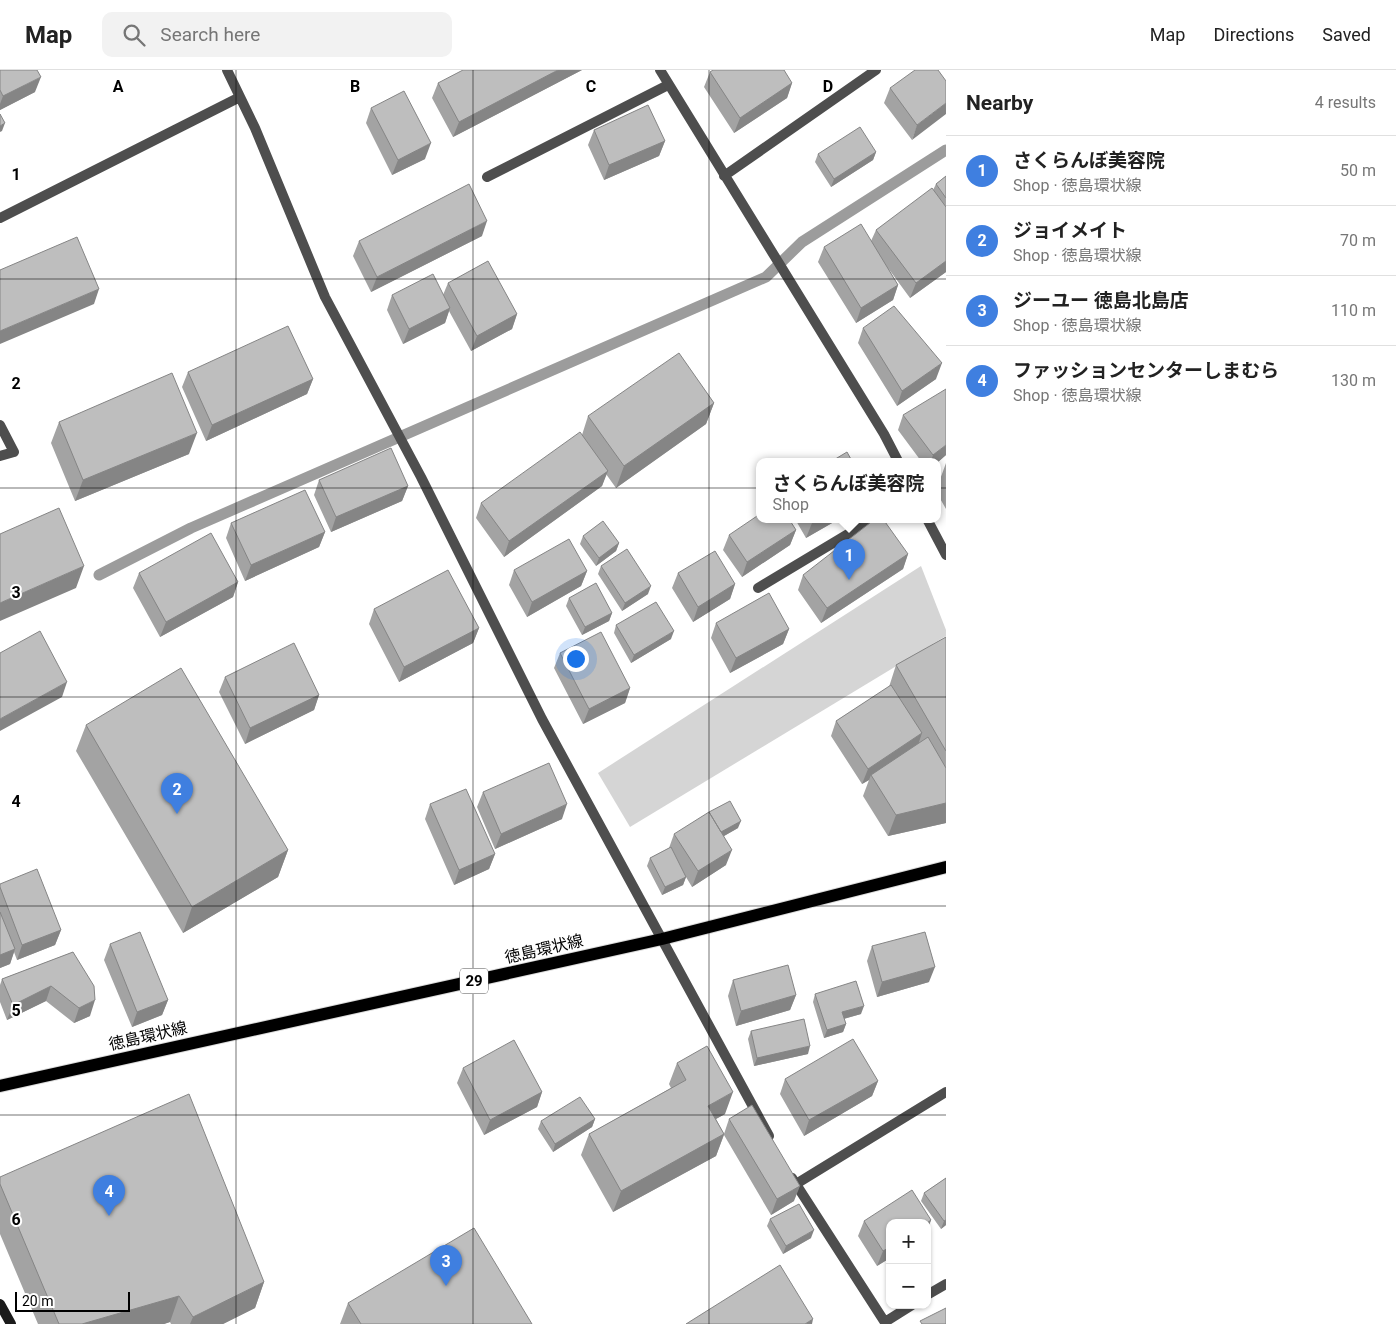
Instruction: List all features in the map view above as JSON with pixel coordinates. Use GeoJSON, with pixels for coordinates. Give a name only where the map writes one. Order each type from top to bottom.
{"type":"FeatureCollection","features":[{"type":"Feature","properties":{"kind":"main road","name":"徳島環状線"},"geometry":{"type":"LineString","coordinates":[[0,1086],[662,939],[946,867]]}},
{"type":"Feature","properties":{"kind":"street"},"geometry":{"type":"LineString","coordinates":[[227,70],[325,297],[430,495],[542,719],[776,1149]]}},
{"type":"Feature","properties":{"kind":"street"},"geometry":{"type":"LineString","coordinates":[[660,70],[884,434],[896,458]]}},
{"type":"Feature","properties":{"kind":"street"},"geometry":{"type":"LineString","coordinates":[[724,176],[876,70]]}},
{"type":"Feature","properties":{"kind":"street"},"geometry":{"type":"LineString","coordinates":[[487,177],[668,85]]}},
{"type":"Feature","properties":{"kind":"street"},"geometry":{"type":"LineString","coordinates":[[0,218],[240,97]]}},
{"type":"Feature","properties":{"kind":"street"},"geometry":{"type":"LineString","coordinates":[[0,425],[14,452],[0,456]]}},
{"type":"Feature","properties":{"kind":"street"},"geometry":{"type":"LineString","coordinates":[[758,588],[866,523]]}},
{"type":"Feature","properties":{"kind":"street"},"geometry":{"type":"LineString","coordinates":[[929,523],[946,555]]}},
{"type":"Feature","properties":{"kind":"street"},"geometry":{"type":"LineString","coordinates":[[796,1184],[946,1092]]}},
{"type":"Feature","properties":{"kind":"street"},"geometry":{"type":"LineString","coordinates":[[786,1167],[885,1323],[906,1309]]}},
{"type":"Feature","properties":{"kind":"street"},"geometry":{"type":"LineString","coordinates":[[931,1293],[946,1284]]}},
{"type":"Feature","properties":{"kind":"street"},"geometry":{"type":"LineString","coordinates":[[0,1304],[11,1324]]}},
{"type":"Feature","properties":{"kind":"shaded area"},"geometry":{"type":"Polygon","coordinates":[[[921,566],[946,630],[946,636],[630,827],[598,773],[921,566]]]}},
{"type":"Feature","properties":{"kind":"building"},"geometry":{"type":"Polygon","coordinates":[[[0,70],[37,70],[41,77],[3,96],[0,90],[0,70]]]}},
{"type":"Feature","properties":{"kind":"building"},"geometry":{"type":"Polygon","coordinates":[[[463,70],[558,70],[459,122],[438,83],[463,70]]]}},
{"type":"Feature","properties":{"kind":"building"},"geometry":{"type":"Polygon","coordinates":[[[713,70],[784,70],[792,83],[740,118],[710,72],[713,70]]]}},
{"type":"Feature","properties":{"kind":"building"},"geometry":{"type":"Polygon","coordinates":[[[915,70],[938,70],[946,81],[946,103],[917,125],[890,88],[915,70]]]}},
{"type":"Feature","properties":{"kind":"building"},"geometry":{"type":"Polygon","coordinates":[[[404,91],[431,143],[398,160],[371,108],[404,91]]]}},
{"type":"Feature","properties":{"kind":"building"},"geometry":{"type":"Polygon","coordinates":[[[648,105],[665,141],[609,165],[594,130],[648,105]]]}},
{"type":"Feature","properties":{"kind":"building"},"geometry":{"type":"Polygon","coordinates":[[[0,114],[5,123],[0,126],[0,114]]]}},
{"type":"Feature","properties":{"kind":"building"},"geometry":{"type":"Polygon","coordinates":[[[860,127],[876,152],[834,179],[818,154],[860,127]]]}},
{"type":"Feature","properties":{"kind":"building"},"geometry":{"type":"Polygon","coordinates":[[[946,176],[946,198],[936,184],[946,176]]]}},
{"type":"Feature","properties":{"kind":"building"},"geometry":{"type":"Polygon","coordinates":[[[469,184],[487,221],[377,277],[359,241],[469,184]]]}},
{"type":"Feature","properties":{"kind":"building"},"geometry":{"type":"Polygon","coordinates":[[[932,188],[946,207],[946,261],[916,283],[876,230],[932,188]]]}},
{"type":"Feature","properties":{"kind":"building"},"geometry":{"type":"Polygon","coordinates":[[[861,224],[898,285],[861,308],[824,247],[861,224]]]}},
{"type":"Feature","properties":{"kind":"building"},"geometry":{"type":"Polygon","coordinates":[[[77,237],[99,289],[0,331],[0,270],[77,237]]]}},
{"type":"Feature","properties":{"kind":"building"},"geometry":{"type":"Polygon","coordinates":[[[488,261],[517,314],[477,336],[448,283],[488,261]]]}},
{"type":"Feature","properties":{"kind":"building"},"geometry":{"type":"Polygon","coordinates":[[[433,274],[450,308],[409,329],[392,295],[433,274]]]}},
{"type":"Feature","properties":{"kind":"building"},"geometry":{"type":"Polygon","coordinates":[[[894,306],[942,363],[902,391],[863,328],[894,306]]]}},
{"type":"Feature","properties":{"kind":"building"},"geometry":{"type":"Polygon","coordinates":[[[288,326],[313,379],[212,425],[188,372],[288,326]]]}},
{"type":"Feature","properties":{"kind":"building"},"geometry":{"type":"Polygon","coordinates":[[[679,353],[714,403],[624,466],[588,416],[679,353]]]}},
{"type":"Feature","properties":{"kind":"building"},"geometry":{"type":"Polygon","coordinates":[[[172,373],[197,433],[83,480],[59,422],[172,373]]]}},
{"type":"Feature","properties":{"kind":"building"},"geometry":{"type":"Polygon","coordinates":[[[946,389],[946,445],[933,455],[903,415],[946,389]]]}},
{"type":"Feature","properties":{"kind":"building"},"geometry":{"type":"Polygon","coordinates":[[[580,432],[608,471],[509,541],[481,503],[580,432]]]}},
{"type":"Feature","properties":{"kind":"building"},"geometry":{"type":"Polygon","coordinates":[[[391,448],[408,486],[336,517],[319,480],[391,448]]]}},
{"type":"Feature","properties":{"kind":"building"},"geometry":{"type":"Polygon","coordinates":[[[847,452],[850,458],[837,458],[847,452]]]}},
{"type":"Feature","properties":{"kind":"building"},"geometry":{"type":"Polygon","coordinates":[[[305,490],[325,532],[251,565],[231,523],[305,490]]]}},
{"type":"Feature","properties":{"kind":"building"},"geometry":{"type":"Polygon","coordinates":[[[59,508],[84,566],[0,603],[0,534],[59,508]]]}},
{"type":"Feature","properties":{"kind":"building"},"geometry":{"type":"Polygon","coordinates":[[[756,517],[756,523],[792,523],[796,530],[747,562],[729,535],[756,517]]]}},
{"type":"Feature","properties":{"kind":"building"},"geometry":{"type":"Polygon","coordinates":[[[603,521],[619,543],[599,558],[583,536],[603,521]]]}},
{"type":"Feature","properties":{"kind":"building"},"geometry":{"type":"Polygon","coordinates":[[[870,523],[886,523],[908,554],[827,608],[803,575],[870,523]]]}},
{"type":"Feature","properties":{"kind":"building"},"geometry":{"type":"Polygon","coordinates":[[[211,533],[238,582],[166,622],[139,573],[211,533]]]}},
{"type":"Feature","properties":{"kind":"building"},"geometry":{"type":"Polygon","coordinates":[[[569,539],[587,571],[532,602],[514,570],[569,539]]]}},
{"type":"Feature","properties":{"kind":"building"},"geometry":{"type":"Polygon","coordinates":[[[627,549],[651,586],[625,603],[601,566],[627,549]]]}},
{"type":"Feature","properties":{"kind":"building"},"geometry":{"type":"Polygon","coordinates":[[[715,551],[735,584],[698,607],[678,573],[715,551]]]}},
{"type":"Feature","properties":{"kind":"building"},"geometry":{"type":"Polygon","coordinates":[[[448,570],[479,628],[404,667],[374,609],[448,570]]]}},
{"type":"Feature","properties":{"kind":"building"},"geometry":{"type":"Polygon","coordinates":[[[596,583],[612,613],[585,627],[569,598],[596,583]]]}},
{"type":"Feature","properties":{"kind":"building"},"geometry":{"type":"Polygon","coordinates":[[[769,593],[789,629],[736,658],[716,623],[769,593]]]}},
{"type":"Feature","properties":{"kind":"building"},"geometry":{"type":"Polygon","coordinates":[[[656,602],[674,631],[634,655],[616,625],[656,602]]]}},
{"type":"Feature","properties":{"kind":"building"},"geometry":{"type":"Polygon","coordinates":[[[40,631],[67,682],[0,719],[0,653],[40,631]]]}},
{"type":"Feature","properties":{"kind":"building"},"geometry":{"type":"Polygon","coordinates":[[[601,632],[630,688],[589,709],[560,653],[601,632]]]}},
{"type":"Feature","properties":{"kind":"building"},"geometry":{"type":"Polygon","coordinates":[[[946,637],[946,751],[896,665],[946,637]]]}},
{"type":"Feature","properties":{"kind":"building"},"geometry":{"type":"Polygon","coordinates":[[[294,643],[319,695],[250,728],[225,677],[294,643]]]}},
{"type":"Feature","properties":{"kind":"building"},"geometry":{"type":"Polygon","coordinates":[[[181,668],[288,850],[192,907],[86,725],[181,668]]]}},
{"type":"Feature","properties":{"kind":"building"},"geometry":{"type":"Polygon","coordinates":[[[891,685],[922,733],[868,769],[836,721],[891,685]]]}},
{"type":"Feature","properties":{"kind":"building"},"geometry":{"type":"Polygon","coordinates":[[[928,737],[946,768],[946,803],[896,815],[871,775],[928,737]]]}},
{"type":"Feature","properties":{"kind":"building"},"geometry":{"type":"Polygon","coordinates":[[[549,763],[567,804],[501,834],[483,792],[549,763]]]}},
{"type":"Feature","properties":{"kind":"building"},"geometry":{"type":"Polygon","coordinates":[[[466,789],[495,854],[459,870],[430,804],[466,789]]]}},
{"type":"Feature","properties":{"kind":"building"},"geometry":{"type":"Polygon","coordinates":[[[730,801],[741,821],[721,832],[709,812],[730,801]]]}},
{"type":"Feature","properties":{"kind":"building"},"geometry":{"type":"Polygon","coordinates":[[[709,812],[732,850],[698,871],[674,834],[709,812]]]}},
{"type":"Feature","properties":{"kind":"building"},"geometry":{"type":"Polygon","coordinates":[[[671,847],[686,877],[665,887],[650,858],[671,847]]]}},
{"type":"Feature","properties":{"kind":"building"},"geometry":{"type":"Polygon","coordinates":[[[37,869],[61,930],[22,945],[0,884],[37,869]]]}},
{"type":"Feature","properties":{"kind":"building"},"geometry":{"type":"Polygon","coordinates":[[[0,912],[15,949],[0,955],[0,912]]]}},
{"type":"Feature","properties":{"kind":"building"},"geometry":{"type":"Polygon","coordinates":[[[140,932],[168,1000],[137,1012],[110,944],[140,932]]]}},
{"type":"Feature","properties":{"kind":"building"},"geometry":{"type":"Polygon","coordinates":[[[925,932],[935,967],[882,982],[872,946],[925,932]]]}},
{"type":"Feature","properties":{"kind":"building"},"geometry":{"type":"Polygon","coordinates":[[[73,952],[94,986],[95,1000],[79,1008],[51,986],[13,1005],[2,979],[73,952]]]}},
{"type":"Feature","properties":{"kind":"building"},"geometry":{"type":"Polygon","coordinates":[[[788,965],[796,995],[741,1011],[733,980],[788,965]]]}},
{"type":"Feature","properties":{"kind":"building"},"geometry":{"type":"Polygon","coordinates":[[[856,981],[864,1006],[842,1012],[846,1024],[827,1030],[815,994],[856,981]]]}},
{"type":"Feature","properties":{"kind":"building"},"geometry":{"type":"Polygon","coordinates":[[[804,1019],[810,1046],[757,1058],[751,1031],[804,1019]]]}},
{"type":"Feature","properties":{"kind":"building"},"geometry":{"type":"Polygon","coordinates":[[[853,1039],[878,1081],[809,1120],[785,1079],[853,1039]]]}},
{"type":"Feature","properties":{"kind":"building"},"geometry":{"type":"Polygon","coordinates":[[[514,1040],[542,1092],[490,1120],[463,1068],[514,1040]]]}},
{"type":"Feature","properties":{"kind":"building"},"geometry":{"type":"Polygon","coordinates":[[[707,1046],[733,1092],[708,1106],[724,1134],[621,1191],[589,1134],[686,1080],[677,1063],[707,1046]]]}},
{"type":"Feature","properties":{"kind":"building"},"geometry":{"type":"Polygon","coordinates":[[[189,1094],[264,1282],[193,1317],[179,1296],[82,1324],[59,1324],[0,1184],[0,1177],[189,1094]]]}},
{"type":"Feature","properties":{"kind":"building"},"geometry":{"type":"Polygon","coordinates":[[[580,1097],[595,1119],[555,1144],[541,1121],[580,1097]]]}},
{"type":"Feature","properties":{"kind":"building"},"geometry":{"type":"Polygon","coordinates":[[[752,1105],[800,1186],[777,1199],[729,1119],[752,1105]]]}},
{"type":"Feature","properties":{"kind":"building"},"geometry":{"type":"Polygon","coordinates":[[[946,1178],[946,1220],[944,1221],[924,1193],[946,1178]]]}},
{"type":"Feature","properties":{"kind":"building"},"geometry":{"type":"Polygon","coordinates":[[[912,1190],[930,1219],[886,1219],[886,1249],[883,1251],[864,1221],[912,1190]]]}},
{"type":"Feature","properties":{"kind":"building"},"geometry":{"type":"Polygon","coordinates":[[[799,1204],[814,1230],[786,1246],[770,1219],[799,1204]]]}},
{"type":"Feature","properties":{"kind":"building"},"geometry":{"type":"Polygon","coordinates":[[[474,1228],[532,1324],[361,1324],[348,1303],[474,1228]]]}},
{"type":"Feature","properties":{"kind":"building"},"geometry":{"type":"Polygon","coordinates":[[[780,1265],[813,1319],[805,1324],[686,1324],[780,1265]]]}},
{"type":"Feature","properties":{"kind":"building"},"geometry":{"type":"Polygon","coordinates":[[[946,1308],[946,1324],[922,1324],[920,1321],[946,1308]]]}},
{"type":"Feature","properties":{"kind":"waterway"},"geometry":{"type":"LineString","coordinates":[[99,575],[191,528],[766,277],[802,242],[946,150]]}},
{"type":"Feature","properties":{"kind":"place","name":"さくらんぼ美容院"},"geometry":{"type":"Point","coordinates":[849,580]}},
{"type":"Feature","properties":{"kind":"place","name":"ジョイメイト"},"geometry":{"type":"Point","coordinates":[177,814]}},
{"type":"Feature","properties":{"kind":"place","name":"ファッションセンターしまむら"},"geometry":{"type":"Point","coordinates":[109,1216]}},
{"type":"Feature","properties":{"kind":"place","name":"ジーユー 徳島北島店"},"geometry":{"type":"Point","coordinates":[446,1286]}}]}
